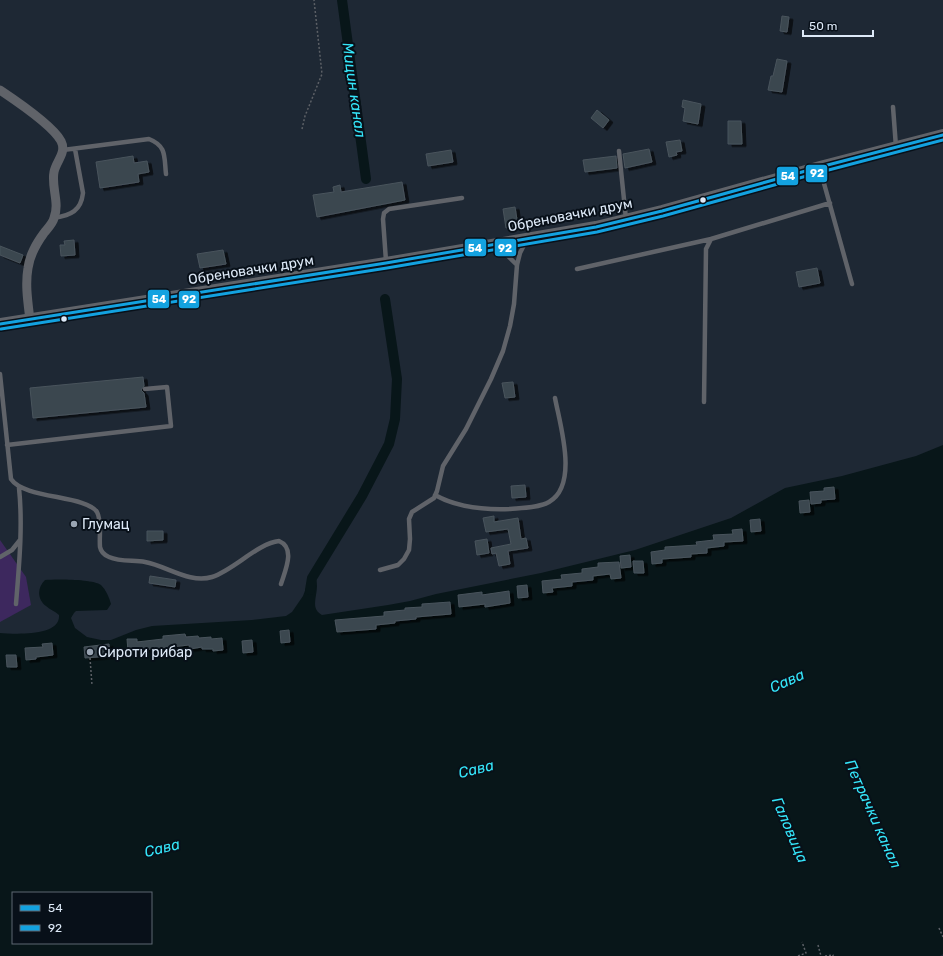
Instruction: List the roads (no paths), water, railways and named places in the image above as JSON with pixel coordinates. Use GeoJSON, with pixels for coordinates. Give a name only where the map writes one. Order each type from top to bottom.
{"type":"FeatureCollection","features":[{"type":"Feature","properties":{"kind":"street"},"geometry":{"type":"LineString","coordinates":[[0,90],[41,120],[61,141],[63,150],[54,173],[56,205],[54,218],[30,256],[26,278],[30,320]]}},
{"type":"Feature","properties":{"kind":"street","name":"Обреновачки друм"},"geometry":{"type":"LineString","coordinates":[[0,324],[492,246],[596,228],[943,135]]}},
{"type":"Feature","properties":{"kind":"lane"},"geometry":{"type":"LineString","coordinates":[[893,107],[896,147]]}},
{"type":"Feature","properties":{"kind":"lane"},"geometry":{"type":"LineString","coordinates":[[63,150],[149,139],[161,145],[166,174]]}},
{"type":"Feature","properties":{"kind":"lane"},"geometry":{"type":"LineString","coordinates":[[54,218],[65,216],[78,209],[83,198],[75,149]]}},
{"type":"Feature","properties":{"kind":"lane"},"geometry":{"type":"LineString","coordinates":[[619,151],[626,220]]}},
{"type":"Feature","properties":{"kind":"lane"},"geometry":{"type":"LineString","coordinates":[[820,167],[852,284]]}},
{"type":"Feature","properties":{"kind":"lane"},"geometry":{"type":"LineString","coordinates":[[386,263],[382,219],[384,213],[389,208],[462,198]]}},
{"type":"Feature","properties":{"kind":"lane"},"geometry":{"type":"LineString","coordinates":[[577,269],[711,239],[830,203]]}},
{"type":"Feature","properties":{"kind":"lane"},"geometry":{"type":"LineString","coordinates":[[704,402],[706,249],[711,239]]}},
{"type":"Feature","properties":{"kind":"lane"},"geometry":{"type":"LineString","coordinates":[[380,570],[398,565],[404,559],[409,550],[409,519],[412,512],[420,506],[428,503],[436,495],[443,466],[466,429],[491,379],[503,351],[514,304],[517,265],[520,253],[526,240]]}},
{"type":"Feature","properties":{"kind":"lane"},"geometry":{"type":"LineString","coordinates":[[492,246],[508,256],[517,265]]}},
{"type":"Feature","properties":{"kind":"lane"},"geometry":{"type":"LineString","coordinates":[[0,374],[6,445],[11,480],[19,488],[78,502],[92,508],[98,514],[100,547],[101,552],[105,555],[111,558],[160,565],[189,577],[202,579],[223,573],[262,548],[279,541],[285,544],[288,552],[288,559],[281,584]]}},
{"type":"Feature","properties":{"kind":"lane"},"geometry":{"type":"LineString","coordinates":[[6,445],[172,426],[168,387],[145,389]]}},
{"type":"Feature","properties":{"kind":"lane"},"geometry":{"type":"LineString","coordinates":[[436,495],[460,505],[486,509],[536,506],[553,500],[562,485],[566,474],[566,461],[555,398]]}},
{"type":"Feature","properties":{"kind":"lane"},"geometry":{"type":"LineString","coordinates":[[16,604],[21,504],[19,488]]}},
{"type":"Feature","properties":{"kind":"lane"},"geometry":{"type":"LineString","coordinates":[[0,557],[12,550],[20,540]]}},
{"type":"Feature","properties":{"kind":"water"},"geometry":{"type":"Polygon","coordinates":[[[943,445],[943,954],[940,956],[0,956],[0,633],[36,633],[53,627],[58,622],[59,615],[46,606],[40,597],[39,590],[45,580],[83,581],[101,585],[111,604],[107,610],[76,611],[71,618],[75,628],[87,637],[101,640],[111,640],[136,630],[152,626],[252,620],[286,616],[292,612],[303,596],[312,578],[315,578],[317,583],[316,608],[322,615],[410,601],[436,594],[541,573],[635,550],[731,518],[785,488],[842,476],[916,456],[943,445]]]}},
{"type":"Feature","properties":{"kind":"waterway","name":"Мицин канал"},"geometry":{"type":"LineString","coordinates":[[342,0],[366,179]]}},
{"type":"Feature","properties":{"kind":"waterway"},"geometry":{"type":"LineString","coordinates":[[310,590],[312,578],[362,496],[389,444],[395,419],[397,379],[385,299]]}},
{"type":"Feature","properties":{"kind":"place","name":"Глумац"},"geometry":{"type":"Point","coordinates":[74,524]}},
{"type":"Feature","properties":{"kind":"place","name":"Сироти рибар"},"geometry":{"type":"Point","coordinates":[90,652]}},
{"type":"Feature","properties":{"kind":"water label","name":"Сава"},"geometry":{"type":"Point","coordinates":[787,681]}},
{"type":"Feature","properties":{"kind":"water label","name":"Сава"},"geometry":{"type":"Point","coordinates":[476,769]}},
{"type":"Feature","properties":{"kind":"water label","name":"Петрачки канал"},"geometry":{"type":"Point","coordinates":[873,814]}},
{"type":"Feature","properties":{"kind":"water label","name":"Галовица"},"geometry":{"type":"Point","coordinates":[790,830]}},
{"type":"Feature","properties":{"kind":"water label","name":"Сава"},"geometry":{"type":"Point","coordinates":[162,848]}}]}
